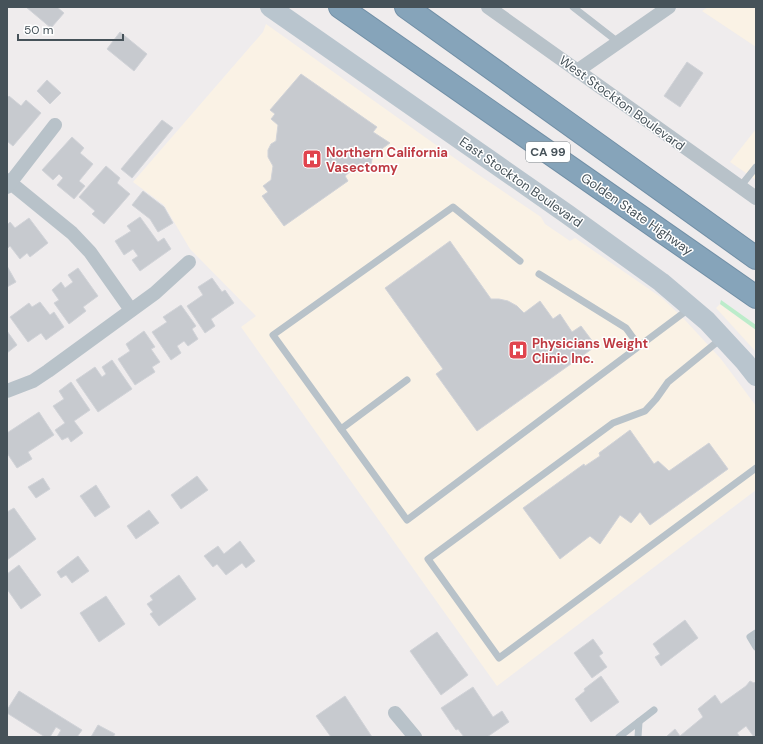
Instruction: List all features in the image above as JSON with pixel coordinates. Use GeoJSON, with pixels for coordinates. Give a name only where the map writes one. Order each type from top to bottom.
{"type":"FeatureCollection","features":[{"type":"Feature","properties":{"kind":"highway","name":"Golden State Highway"},"geometry":{"type":"LineString","coordinates":[[340,7],[756,297]]}},
{"type":"Feature","properties":{"kind":"highway","name":"CA 99"},"geometry":{"type":"LineString","coordinates":[[406,7],[756,258]]}},
{"type":"Feature","properties":{"kind":"street","name":"East Stockton Boulevard"},"geometry":{"type":"LineString","coordinates":[[270,7],[567,214],[661,282],[692,306],[723,337],[756,376]]}},
{"type":"Feature","properties":{"kind":"street","name":"West Stockton Boulevard"},"geometry":{"type":"LineString","coordinates":[[488,7],[756,198]]}},
{"type":"Feature","properties":{"kind":"street"},"geometry":{"type":"LineString","coordinates":[[577,71],[669,7]]}},
{"type":"Feature","properties":{"kind":"street"},"geometry":{"type":"LineString","coordinates":[[55,125],[8,183],[72,233],[81,242],[90,252],[131,310]]}},
{"type":"Feature","properties":{"kind":"street"},"geometry":{"type":"LineString","coordinates":[[7,391],[33,381],[48,371],[155,293],[190,262]]}},
{"type":"Feature","properties":{"kind":"street"},"geometry":{"type":"LineString","coordinates":[[395,713],[415,737]]}},
{"type":"Feature","properties":{"kind":"lane"},"geometry":{"type":"LineString","coordinates":[[573,7],[618,42]]}},
{"type":"Feature","properties":{"kind":"lane"},"geometry":{"type":"LineString","coordinates":[[740,188],[756,167]]}},
{"type":"Feature","properties":{"kind":"lane"},"geometry":{"type":"LineString","coordinates":[[520,261],[454,207],[273,335],[407,520],[692,306]]}},
{"type":"Feature","properties":{"kind":"lane"},"geometry":{"type":"LineString","coordinates":[[539,274],[626,328],[639,346]]}},
{"type":"Feature","properties":{"kind":"lane"},"geometry":{"type":"LineString","coordinates":[[723,337],[668,382],[645,411],[613,423],[428,559],[499,658],[756,468]]}},
{"type":"Feature","properties":{"kind":"lane"},"geometry":{"type":"LineString","coordinates":[[341,428],[407,380]]}},
{"type":"Feature","properties":{"kind":"lane"},"geometry":{"type":"LineString","coordinates":[[756,633],[750,637],[756,647]]}},
{"type":"Feature","properties":{"kind":"lane"},"geometry":{"type":"LineString","coordinates":[[619,737],[654,710]]}},
{"type":"Feature","properties":{"kind":"lane"},"geometry":{"type":"LineString","coordinates":[[638,737],[639,722]]}},
{"type":"Feature","properties":{"kind":"shaded area"},"geometry":{"type":"Polygon","coordinates":[[[708,7],[756,7],[756,47],[702,11],[708,7]]]}},
{"type":"Feature","properties":{"kind":"shaded area"},"geometry":{"type":"Polygon","coordinates":[[[266,24],[467,167],[541,217],[545,224],[570,241],[575,238],[662,298],[684,319],[721,359],[756,406],[756,490],[497,686],[241,327],[256,316],[190,249],[164,205],[133,182],[263,32],[266,24]]]}},
{"type":"Feature","properties":{"kind":"shaded area"},"geometry":{"type":"Polygon","coordinates":[[[756,129],[756,180],[730,162],[756,129]]]}},
{"type":"Feature","properties":{"kind":"shaded area"},"geometry":{"type":"Polygon","coordinates":[[[720,304],[756,330],[756,352],[716,308],[720,304]]]}},
{"type":"Feature","properties":{"kind":"green space"},"geometry":{"type":"Polygon","coordinates":[[[721,300],[756,325],[756,330],[720,304],[721,300]]]}},
{"type":"Feature","properties":{"kind":"building"},"geometry":{"type":"Polygon","coordinates":[[[26,7],[57,7],[64,13],[51,28],[26,7]]]}},
{"type":"Feature","properties":{"kind":"building"},"geometry":{"type":"Polygon","coordinates":[[[120,32],[147,54],[134,71],[107,49],[120,32]]]}},
{"type":"Feature","properties":{"kind":"building"},"geometry":{"type":"Polygon","coordinates":[[[687,62],[703,73],[680,107],[664,96],[687,62]]]}},
{"type":"Feature","properties":{"kind":"building"},"geometry":{"type":"Polygon","coordinates":[[[301,74],[377,127],[373,132],[390,143],[373,155],[371,164],[365,169],[359,172],[352,170],[345,176],[348,181],[284,226],[262,196],[268,192],[263,186],[271,180],[273,166],[268,157],[268,150],[271,144],[276,141],[278,125],[271,119],[275,114],[270,110],[301,74]]]}},
{"type":"Feature","properties":{"kind":"building"},"geometry":{"type":"Polygon","coordinates":[[[47,80],[61,93],[50,104],[37,91],[47,80]]]}},
{"type":"Feature","properties":{"kind":"building"},"geometry":{"type":"Polygon","coordinates":[[[9,96],[21,106],[26,100],[41,113],[13,146],[7,141],[7,98],[9,96]]]}},
{"type":"Feature","properties":{"kind":"building"},"geometry":{"type":"Polygon","coordinates":[[[162,120],[173,128],[132,178],[121,169],[162,120]]]}},
{"type":"Feature","properties":{"kind":"building"},"geometry":{"type":"Polygon","coordinates":[[[72,137],[84,148],[80,153],[93,164],[79,181],[85,186],[74,199],[57,185],[63,178],[59,174],[53,180],[42,170],[72,137]]]}},
{"type":"Feature","properties":{"kind":"building"},"geometry":{"type":"Polygon","coordinates":[[[106,166],[120,178],[117,183],[130,194],[104,224],[92,214],[95,211],[79,197],[106,166]]]}},
{"type":"Feature","properties":{"kind":"building"},"geometry":{"type":"Polygon","coordinates":[[[143,191],[164,207],[173,223],[158,232],[150,219],[132,205],[143,191]]]}},
{"type":"Feature","properties":{"kind":"building"},"geometry":{"type":"Polygon","coordinates":[[[140,217],[158,242],[164,238],[171,249],[140,271],[132,260],[138,256],[133,249],[124,255],[115,241],[131,231],[127,226],[140,217]]]}},
{"type":"Feature","properties":{"kind":"building"},"geometry":{"type":"Polygon","coordinates":[[[29,218],[48,243],[30,257],[27,253],[20,259],[10,246],[7,249],[7,225],[10,222],[15,228],[29,218]]]}},
{"type":"Feature","properties":{"kind":"building"},"geometry":{"type":"Polygon","coordinates":[[[450,241],[491,299],[508,301],[517,306],[524,313],[540,301],[553,319],[560,314],[572,332],[581,326],[596,346],[477,431],[436,374],[443,369],[385,288],[450,241]]]}},
{"type":"Feature","properties":{"kind":"building"},"geometry":{"type":"Polygon","coordinates":[[[7,266],[16,282],[7,287],[7,266]]]}},
{"type":"Feature","properties":{"kind":"building"},"geometry":{"type":"Polygon","coordinates":[[[78,268],[98,296],[83,307],[86,311],[69,324],[54,303],[59,300],[52,290],[61,282],[65,288],[73,282],[68,275],[78,268]]]}},
{"type":"Feature","properties":{"kind":"building"},"geometry":{"type":"Polygon","coordinates":[[[212,278],[222,292],[225,290],[234,303],[211,319],[215,326],[205,333],[187,306],[203,295],[198,287],[212,278]]]}},
{"type":"Feature","properties":{"kind":"building"},"geometry":{"type":"Polygon","coordinates":[[[40,302],[50,315],[54,312],[64,327],[46,340],[41,333],[28,342],[10,317],[29,303],[32,307],[40,302]]]}},
{"type":"Feature","properties":{"kind":"building"},"geometry":{"type":"Polygon","coordinates":[[[181,305],[196,326],[192,329],[198,339],[188,346],[184,341],[177,346],[181,353],[171,360],[152,332],[167,322],[163,317],[181,305]]]}},
{"type":"Feature","properties":{"kind":"building"},"geometry":{"type":"Polygon","coordinates":[[[7,331],[17,345],[7,353],[7,331]]]}},
{"type":"Feature","properties":{"kind":"building"},"geometry":{"type":"Polygon","coordinates":[[[144,331],[155,347],[151,349],[160,362],[152,367],[155,372],[135,385],[118,359],[130,351],[126,344],[144,331]]]}},
{"type":"Feature","properties":{"kind":"building"},"geometry":{"type":"Polygon","coordinates":[[[112,360],[132,389],[98,412],[76,380],[95,367],[102,377],[106,374],[102,367],[112,360]]]}},
{"type":"Feature","properties":{"kind":"building"},"geometry":{"type":"Polygon","coordinates":[[[71,382],[90,410],[74,421],[83,433],[71,442],[68,437],[62,440],[55,430],[65,423],[53,406],[64,399],[59,391],[71,382]]]}},
{"type":"Feature","properties":{"kind":"building"},"geometry":{"type":"Polygon","coordinates":[[[39,412],[54,435],[28,452],[32,459],[17,468],[7,453],[7,433],[39,412]]]}},
{"type":"Feature","properties":{"kind":"building"},"geometry":{"type":"Polygon","coordinates":[[[630,430],[654,464],[658,461],[669,471],[709,443],[728,469],[650,525],[640,512],[631,523],[620,515],[600,544],[590,536],[560,559],[523,508],[584,464],[585,466],[600,456],[599,453],[630,430]]]}},
{"type":"Feature","properties":{"kind":"building"},"geometry":{"type":"Polygon","coordinates":[[[197,476],[208,490],[181,509],[171,495],[197,476]]]}},
{"type":"Feature","properties":{"kind":"building"},"geometry":{"type":"Polygon","coordinates":[[[43,478],[50,489],[36,498],[28,487],[43,478]]]}},
{"type":"Feature","properties":{"kind":"building"},"geometry":{"type":"Polygon","coordinates":[[[96,485],[110,507],[95,517],[80,496],[96,485]]]}},
{"type":"Feature","properties":{"kind":"building"},"geometry":{"type":"Polygon","coordinates":[[[14,508],[36,539],[7,560],[7,512],[14,508]]]}},
{"type":"Feature","properties":{"kind":"building"},"geometry":{"type":"Polygon","coordinates":[[[149,510],[159,523],[136,539],[127,526],[149,510]]]}},
{"type":"Feature","properties":{"kind":"building"},"geometry":{"type":"Polygon","coordinates":[[[240,541],[255,561],[246,568],[242,563],[226,575],[217,564],[213,567],[204,556],[218,546],[224,554],[240,541]]]}},
{"type":"Feature","properties":{"kind":"building"},"geometry":{"type":"Polygon","coordinates":[[[78,556],[89,571],[72,583],[66,575],[61,578],[57,572],[78,556]]]}},
{"type":"Feature","properties":{"kind":"building"},"geometry":{"type":"Polygon","coordinates":[[[19,565],[41,595],[21,609],[7,589],[7,574],[19,565]]]}},
{"type":"Feature","properties":{"kind":"building"},"geometry":{"type":"Polygon","coordinates":[[[179,575],[196,599],[159,626],[150,614],[153,612],[147,604],[153,600],[150,596],[179,575]]]}},
{"type":"Feature","properties":{"kind":"building"},"geometry":{"type":"Polygon","coordinates":[[[106,596],[125,624],[99,642],[80,613],[106,596]]]}},
{"type":"Feature","properties":{"kind":"building"},"geometry":{"type":"Polygon","coordinates":[[[685,620],[698,638],[661,666],[655,657],[660,654],[653,644],[685,620]]]}},
{"type":"Feature","properties":{"kind":"building"},"geometry":{"type":"Polygon","coordinates":[[[437,632],[468,675],[441,695],[410,651],[437,632]]]}},
{"type":"Feature","properties":{"kind":"building"},"geometry":{"type":"Polygon","coordinates":[[[593,639],[603,653],[599,656],[607,667],[592,678],[574,653],[593,639]]]}},
{"type":"Feature","properties":{"kind":"building"},"geometry":{"type":"Polygon","coordinates":[[[601,676],[619,702],[591,722],[575,699],[585,691],[584,689],[601,676]]]}},
{"type":"Feature","properties":{"kind":"building"},"geometry":{"type":"Polygon","coordinates":[[[750,681],[754,683],[756,681],[756,737],[754,737],[746,726],[737,733],[740,737],[666,737],[675,729],[680,736],[703,717],[698,709],[715,695],[721,704],[746,686],[750,681]]]}},
{"type":"Feature","properties":{"kind":"building"},"geometry":{"type":"Polygon","coordinates":[[[473,687],[493,717],[502,711],[509,722],[487,737],[464,737],[458,729],[456,730],[441,708],[473,687]]]}},
{"type":"Feature","properties":{"kind":"building"},"geometry":{"type":"Polygon","coordinates":[[[19,691],[82,730],[77,737],[57,737],[61,730],[56,727],[50,737],[45,737],[7,713],[7,710],[19,691]]]}},
{"type":"Feature","properties":{"kind":"building"},"geometry":{"type":"Polygon","coordinates":[[[345,696],[372,737],[331,737],[316,716],[345,696]]]}},
{"type":"Feature","properties":{"kind":"building"},"geometry":{"type":"Polygon","coordinates":[[[98,725],[115,734],[113,737],[91,737],[98,725]]]}},
{"type":"Feature","properties":{"kind":"place","name":"Northern California Vasectomy"},"geometry":{"type":"Point","coordinates":[312,159]}},
{"type":"Feature","properties":{"kind":"place","name":"Physicians Weight Clinic Inc."},"geometry":{"type":"Point","coordinates":[518,350]}}]}
